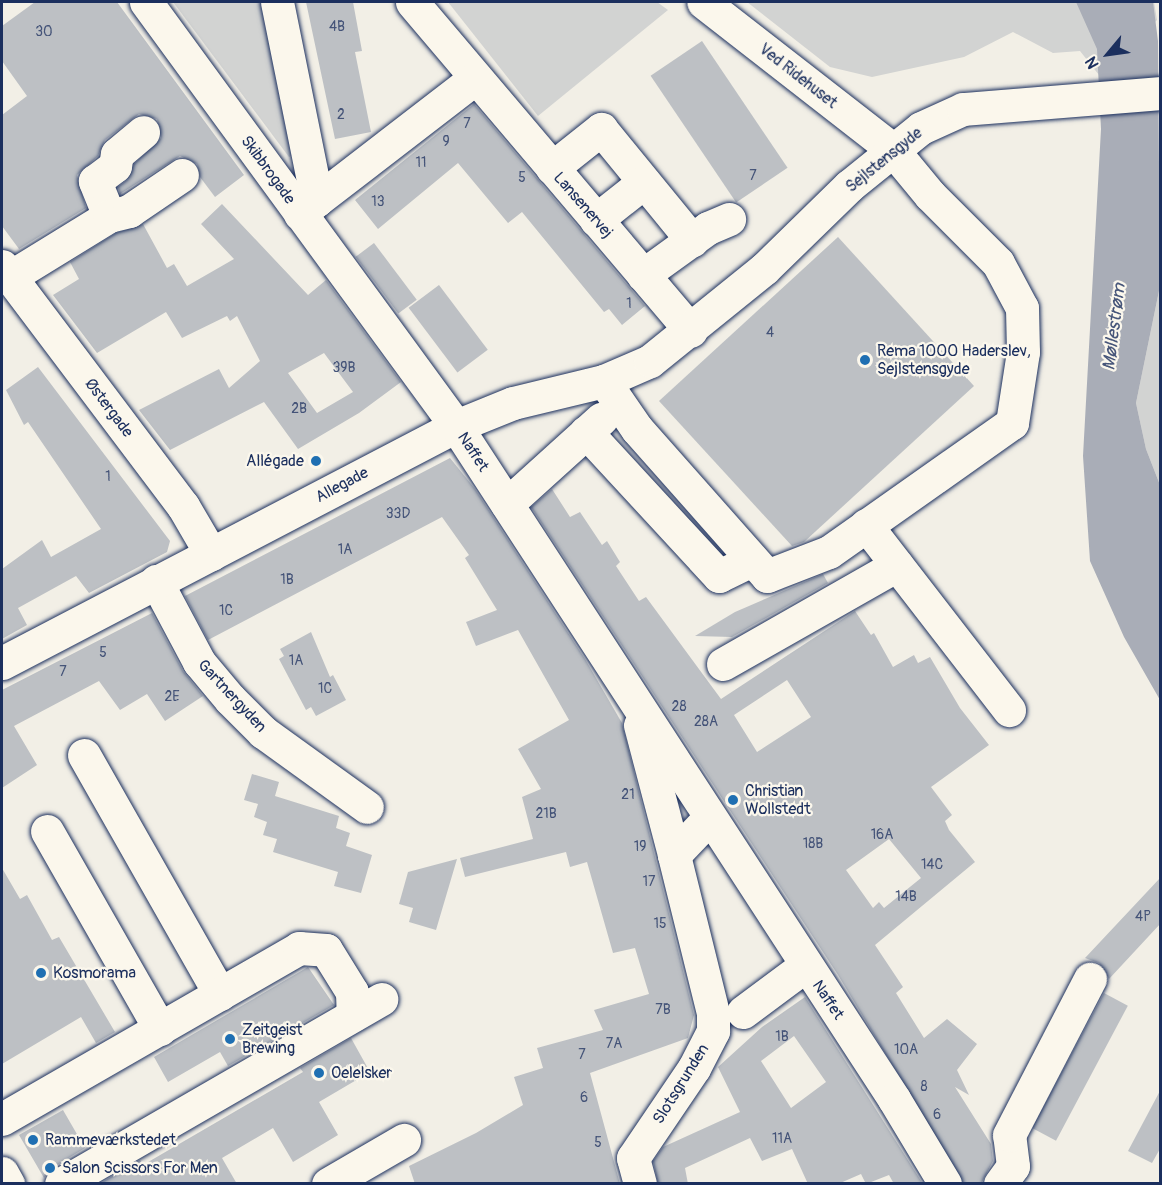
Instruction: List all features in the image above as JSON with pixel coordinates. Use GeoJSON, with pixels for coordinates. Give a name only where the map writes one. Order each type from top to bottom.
{"type":"FeatureCollection","features":[{"type":"Feature","properties":{"kind":"street","name":"Skibbrogade"},"geometry":{"type":"LineString","coordinates":[[146,2],[309,207]]}},
{"type":"Feature","properties":{"kind":"street","name":"Skibbrogade"},"geometry":{"type":"LineString","coordinates":[[277,2],[309,207]]}},
{"type":"Feature","properties":{"kind":"street","name":"Lansenervej"},"geometry":{"type":"LineString","coordinates":[[412,2],[474,79],[691,331]]}},
{"type":"Feature","properties":{"kind":"street","name":"Ved Ridehuset"},"geometry":{"type":"LineString","coordinates":[[703,2],[892,149],[930,195],[998,263],[1022,308],[1023,352],[1012,423],[829,552],[767,576],[752,560]]}},
{"type":"Feature","properties":{"kind":"street"},"geometry":{"type":"LineString","coordinates":[[309,207],[474,79]]}},
{"type":"Feature","properties":{"kind":"street","name":"Sejlstensgyde"},"geometry":{"type":"LineString","coordinates":[[691,331],[892,149],[921,128],[963,109],[1161,93]]}},
{"type":"Feature","properties":{"kind":"street"},"geometry":{"type":"LineString","coordinates":[[552,168],[601,129],[692,240]]}},
{"type":"Feature","properties":{"kind":"street"},"geometry":{"type":"LineString","coordinates":[[109,216],[95,181],[115,166],[117,154],[143,132]]}},
{"type":"Feature","properties":{"kind":"street"},"geometry":{"type":"LineString","coordinates":[[6,271],[109,216],[129,211],[182,175]]}},
{"type":"Feature","properties":{"kind":"street"},"geometry":{"type":"LineString","coordinates":[[596,220],[644,182]]}},
{"type":"Feature","properties":{"kind":"street","name":"Naffet"},"geometry":{"type":"LineString","coordinates":[[309,207],[456,426],[894,1098],[945,1184]]}},
{"type":"Feature","properties":{"kind":"street"},"geometry":{"type":"LineString","coordinates":[[643,275],[692,240],[729,219]]}},
{"type":"Feature","properties":{"kind":"street","name":"Østergade"},"geometry":{"type":"LineString","coordinates":[[6,271],[183,506],[211,554]]}},
{"type":"Feature","properties":{"kind":"street","name":"Allegade"},"geometry":{"type":"LineString","coordinates":[[2,663],[456,426],[513,403],[612,392],[691,331]]}},
{"type":"Feature","properties":{"kind":"street"},"geometry":{"type":"LineString","coordinates":[[507,504],[586,432],[612,392],[637,429],[752,560],[719,576],[586,432]]}},
{"type":"Feature","properties":{"kind":"street"},"geometry":{"type":"LineString","coordinates":[[866,525],[1009,710]]}},
{"type":"Feature","properties":{"kind":"street"},"geometry":{"type":"LineString","coordinates":[[723,664],[897,566]]}},
{"type":"Feature","properties":{"kind":"street","name":"Gartnergyden"},"geometry":{"type":"LineString","coordinates":[[156,581],[199,662],[231,699],[263,732],[367,807]]}},
{"type":"Feature","properties":{"kind":"street","name":"Naffet"},"geometry":{"type":"LineString","coordinates":[[633,698],[694,936]]}},
{"type":"Feature","properties":{"kind":"street"},"geometry":{"type":"LineString","coordinates":[[84,755],[219,994]]}},
{"type":"Feature","properties":{"kind":"street"},"geometry":{"type":"LineString","coordinates":[[674,855],[710,817]]}},
{"type":"Feature","properties":{"kind":"street"},"geometry":{"type":"LineString","coordinates":[[47,831],[160,1029]]}},
{"type":"Feature","properties":{"kind":"street","name":"Slotsgrunden"},"geometry":{"type":"LineString","coordinates":[[637,1171],[713,1031],[713,1013],[694,936]]}},
{"type":"Feature","properties":{"kind":"street"},"geometry":{"type":"LineString","coordinates":[[2,1119],[299,948],[327,950],[352,992],[353,1015]]}},
{"type":"Feature","properties":{"kind":"street"},"geometry":{"type":"LineString","coordinates":[[743,1012],[806,966]]}},
{"type":"Feature","properties":{"kind":"street"},"geometry":{"type":"LineString","coordinates":[[1000,1184],[1013,1166],[1009,1135],[1090,979]]}},
{"type":"Feature","properties":{"kind":"street"},"geometry":{"type":"LineString","coordinates":[[61,1184],[382,999]]}},
{"type":"Feature","properties":{"kind":"street"},"geometry":{"type":"LineString","coordinates":[[328,1184],[404,1140]]}},
{"type":"Feature","properties":{"kind":"street"},"geometry":{"type":"LineString","coordinates":[[2,1173],[8,1184]]}},
{"type":"Feature","properties":{"kind":"shaded area"},"geometry":{"type":"Polygon","coordinates":[[[173,2],[264,2],[296,154],[289,157],[173,2]]]}},
{"type":"Feature","properties":{"kind":"shaded area"},"geometry":{"type":"Polygon","coordinates":[[[448,2],[657,2],[668,10],[538,116],[448,2]]]}},
{"type":"Feature","properties":{"kind":"shaded area"},"geometry":{"type":"Polygon","coordinates":[[[747,2],[1154,2],[1157,20],[1099,75],[1080,51],[1053,53],[1013,32],[964,57],[872,77],[830,67],[747,2]]]}},
{"type":"Feature","properties":{"kind":"shaded area"},"geometry":{"type":"Polygon","coordinates":[[[1160,286],[1160,485],[1146,449],[1136,403],[1160,286]]]}},
{"type":"Feature","properties":{"kind":"water","name":"Møllestrøm"},"geometry":{"type":"Polygon","coordinates":[[[1076,2],[1153,2],[1158,41],[1160,286],[1136,403],[1146,449],[1160,485],[1160,700],[1124,637],[1090,561],[1083,456],[1101,129],[1097,49],[1076,2]]]}},
{"type":"Feature","properties":{"kind":"building"},"geometry":{"type":"Polygon","coordinates":[[[35,2],[117,2],[244,175],[215,197],[200,177],[197,164],[180,156],[120,194],[118,187],[127,180],[134,164],[161,138],[157,119],[139,114],[105,140],[98,156],[77,175],[86,208],[19,249],[2,226],[2,115],[27,96],[2,61],[2,26],[35,2]]]}},
{"type":"Feature","properties":{"kind":"building"},"geometry":{"type":"Polygon","coordinates":[[[306,2],[353,2],[362,51],[355,52],[371,132],[335,139],[306,2]]]}},
{"type":"Feature","properties":{"kind":"building"},"geometry":{"type":"Polygon","coordinates":[[[702,41],[788,168],[736,203],[651,76],[702,41]]]}},
{"type":"Feature","properties":{"kind":"building"},"geometry":{"type":"Polygon","coordinates":[[[474,104],[645,306],[622,325],[609,309],[604,312],[522,212],[508,223],[458,163],[378,229],[355,200],[474,104]]]}},
{"type":"Feature","properties":{"kind":"building"},"geometry":{"type":"Polygon","coordinates":[[[222,204],[308,295],[326,280],[401,382],[359,413],[298,449],[264,402],[170,450],[139,410],[219,369],[229,388],[260,361],[237,316],[230,321],[227,316],[182,338],[166,312],[97,353],[53,295],[79,279],[70,262],[116,233],[143,224],[167,268],[174,264],[187,286],[234,259],[201,224],[222,204]],[[324,353],[288,373],[317,413],[353,392],[324,353]]]}},
{"type":"Feature","properties":{"kind":"building"},"geometry":{"type":"Polygon","coordinates":[[[838,237],[974,386],[804,542],[792,546],[659,401],[838,237]]]}},
{"type":"Feature","properties":{"kind":"building"},"geometry":{"type":"Polygon","coordinates":[[[374,243],[417,300],[398,314],[356,257],[374,243]]]}},
{"type":"Feature","properties":{"kind":"building"},"geometry":{"type":"Polygon","coordinates":[[[439,285],[488,350],[457,373],[409,308],[439,285]]]}},
{"type":"Feature","properties":{"kind":"building"},"geometry":{"type":"Polygon","coordinates":[[[38,367],[170,541],[167,552],[89,593],[76,576],[18,608],[27,625],[2,639],[2,569],[42,540],[51,557],[101,529],[28,422],[24,425],[6,390],[38,367]]]}},
{"type":"Feature","properties":{"kind":"building"},"geometry":{"type":"Polygon","coordinates":[[[450,458],[475,489],[585,659],[622,723],[694,1015],[688,1038],[590,1073],[620,1184],[415,1184],[409,1166],[476,1133],[523,1105],[514,1077],[543,1068],[537,1048],[603,1030],[594,1010],[649,994],[635,948],[613,953],[587,862],[570,867],[566,852],[465,877],[460,858],[533,839],[522,797],[541,789],[518,749],[569,720],[518,630],[476,646],[466,622],[497,610],[465,558],[469,555],[442,517],[208,640],[185,596],[450,458]]]}},
{"type":"Feature","properties":{"kind":"building"},"geometry":{"type":"Polygon","coordinates":[[[552,489],[570,517],[580,512],[602,545],[607,541],[620,562],[616,566],[639,601],[646,597],[721,699],[855,611],[871,635],[874,633],[893,667],[914,655],[918,663],[930,657],[960,708],[989,745],[931,787],[952,815],[945,821],[949,830],[975,862],[875,945],[903,987],[896,993],[924,1038],[947,1019],[977,1044],[957,1070],[969,1095],[955,1087],[991,1144],[993,1161],[981,1184],[964,1184],[838,975],[531,507],[552,489]],[[787,680],[734,715],[757,752],[811,717],[787,680]],[[889,839],[846,870],[873,908],[879,902],[884,908],[921,878],[889,839]]]}},
{"type":"Feature","properties":{"kind":"building"},"geometry":{"type":"Polygon","coordinates":[[[823,574],[828,583],[732,637],[695,636],[735,612],[823,574]]]}},
{"type":"Feature","properties":{"kind":"building"},"geometry":{"type":"Polygon","coordinates":[[[152,613],[183,671],[203,696],[165,721],[147,694],[120,710],[99,681],[14,726],[37,765],[2,788],[2,690],[152,613]]]}},
{"type":"Feature","properties":{"kind":"building"},"geometry":{"type":"Polygon","coordinates":[[[311,632],[330,677],[333,675],[346,700],[316,716],[311,707],[306,710],[279,659],[284,656],[280,649],[311,632]]]}},
{"type":"Feature","properties":{"kind":"building"},"geometry":{"type":"Polygon","coordinates":[[[252,774],[279,782],[275,796],[339,816],[336,828],[350,833],[346,846],[372,855],[361,893],[334,886],[338,872],[273,852],[277,839],[263,835],[267,822],[254,817],[258,804],[244,800],[252,774]]]}},
{"type":"Feature","properties":{"kind":"building"},"geometry":{"type":"Polygon","coordinates":[[[457,859],[436,930],[409,922],[413,908],[399,904],[408,872],[457,859]]]}},
{"type":"Feature","properties":{"kind":"building","name":"Kosmorama"},"geometry":{"type":"Polygon","coordinates":[[[2,868],[20,899],[27,895],[52,940],[59,937],[115,1032],[96,1043],[81,1017],[2,1064],[2,868]]]}},
{"type":"Feature","properties":{"kind":"building"},"geometry":{"type":"Polygon","coordinates":[[[1161,877],[1161,923],[1109,979],[1099,963],[1085,958],[1161,877]]]}},
{"type":"Feature","properties":{"kind":"building"},"geometry":{"type":"Polygon","coordinates":[[[308,967],[334,1005],[228,1066],[220,1052],[168,1082],[154,1057],[308,967]]]}},
{"type":"Feature","properties":{"kind":"building"},"geometry":{"type":"Polygon","coordinates":[[[1104,993],[1128,1006],[1056,1141],[1032,1128],[1104,993]]]}},
{"type":"Feature","properties":{"kind":"building"},"geometry":{"type":"Polygon","coordinates":[[[805,997],[923,1184],[894,1184],[889,1175],[866,1184],[861,1174],[838,1184],[808,1184],[792,1149],[762,1161],[750,1138],[685,1168],[688,1184],[658,1184],[653,1161],[663,1147],[740,1112],[718,1067],[762,1027],[805,997]],[[794,1036],[761,1061],[791,1108],[826,1082],[794,1036]]]}},
{"type":"Feature","properties":{"kind":"building"},"geometry":{"type":"Polygon","coordinates":[[[351,1038],[370,1072],[319,1102],[338,1135],[293,1162],[273,1128],[222,1158],[237,1184],[99,1184],[140,1160],[143,1165],[303,1072],[300,1068],[351,1038]]]}},
{"type":"Feature","properties":{"kind":"building"},"geometry":{"type":"Polygon","coordinates":[[[1161,1089],[1161,1147],[1152,1163],[1128,1151],[1161,1089]]]}},
{"type":"Feature","properties":{"kind":"building"},"geometry":{"type":"Polygon","coordinates":[[[63,1110],[85,1148],[52,1168],[44,1178],[19,1135],[63,1110]]]}},
{"type":"Feature","properties":{"kind":"place","name":"Rema 1000 Haderslev, Sejlstensgyde"},"geometry":{"type":"Point","coordinates":[865,360]}},
{"type":"Feature","properties":{"kind":"place","name":"Allégade"},"geometry":{"type":"Point","coordinates":[316,461]}},
{"type":"Feature","properties":{"kind":"place","name":"Christian Wollstedt"},"geometry":{"type":"Point","coordinates":[733,800]}},
{"type":"Feature","properties":{"kind":"place","name":"Kosmorama"},"geometry":{"type":"Point","coordinates":[41,973]}},
{"type":"Feature","properties":{"kind":"place","name":"Zeitgeist Brewing"},"geometry":{"type":"Point","coordinates":[230,1039]}},
{"type":"Feature","properties":{"kind":"place","name":"Oelelsker"},"geometry":{"type":"Point","coordinates":[319,1073]}},
{"type":"Feature","properties":{"kind":"place","name":"Rammeværkstedet"},"geometry":{"type":"Point","coordinates":[33,1140]}},
{"type":"Feature","properties":{"kind":"place","name":"Salon Scissors For Men"},"geometry":{"type":"Point","coordinates":[50,1168]}}]}
